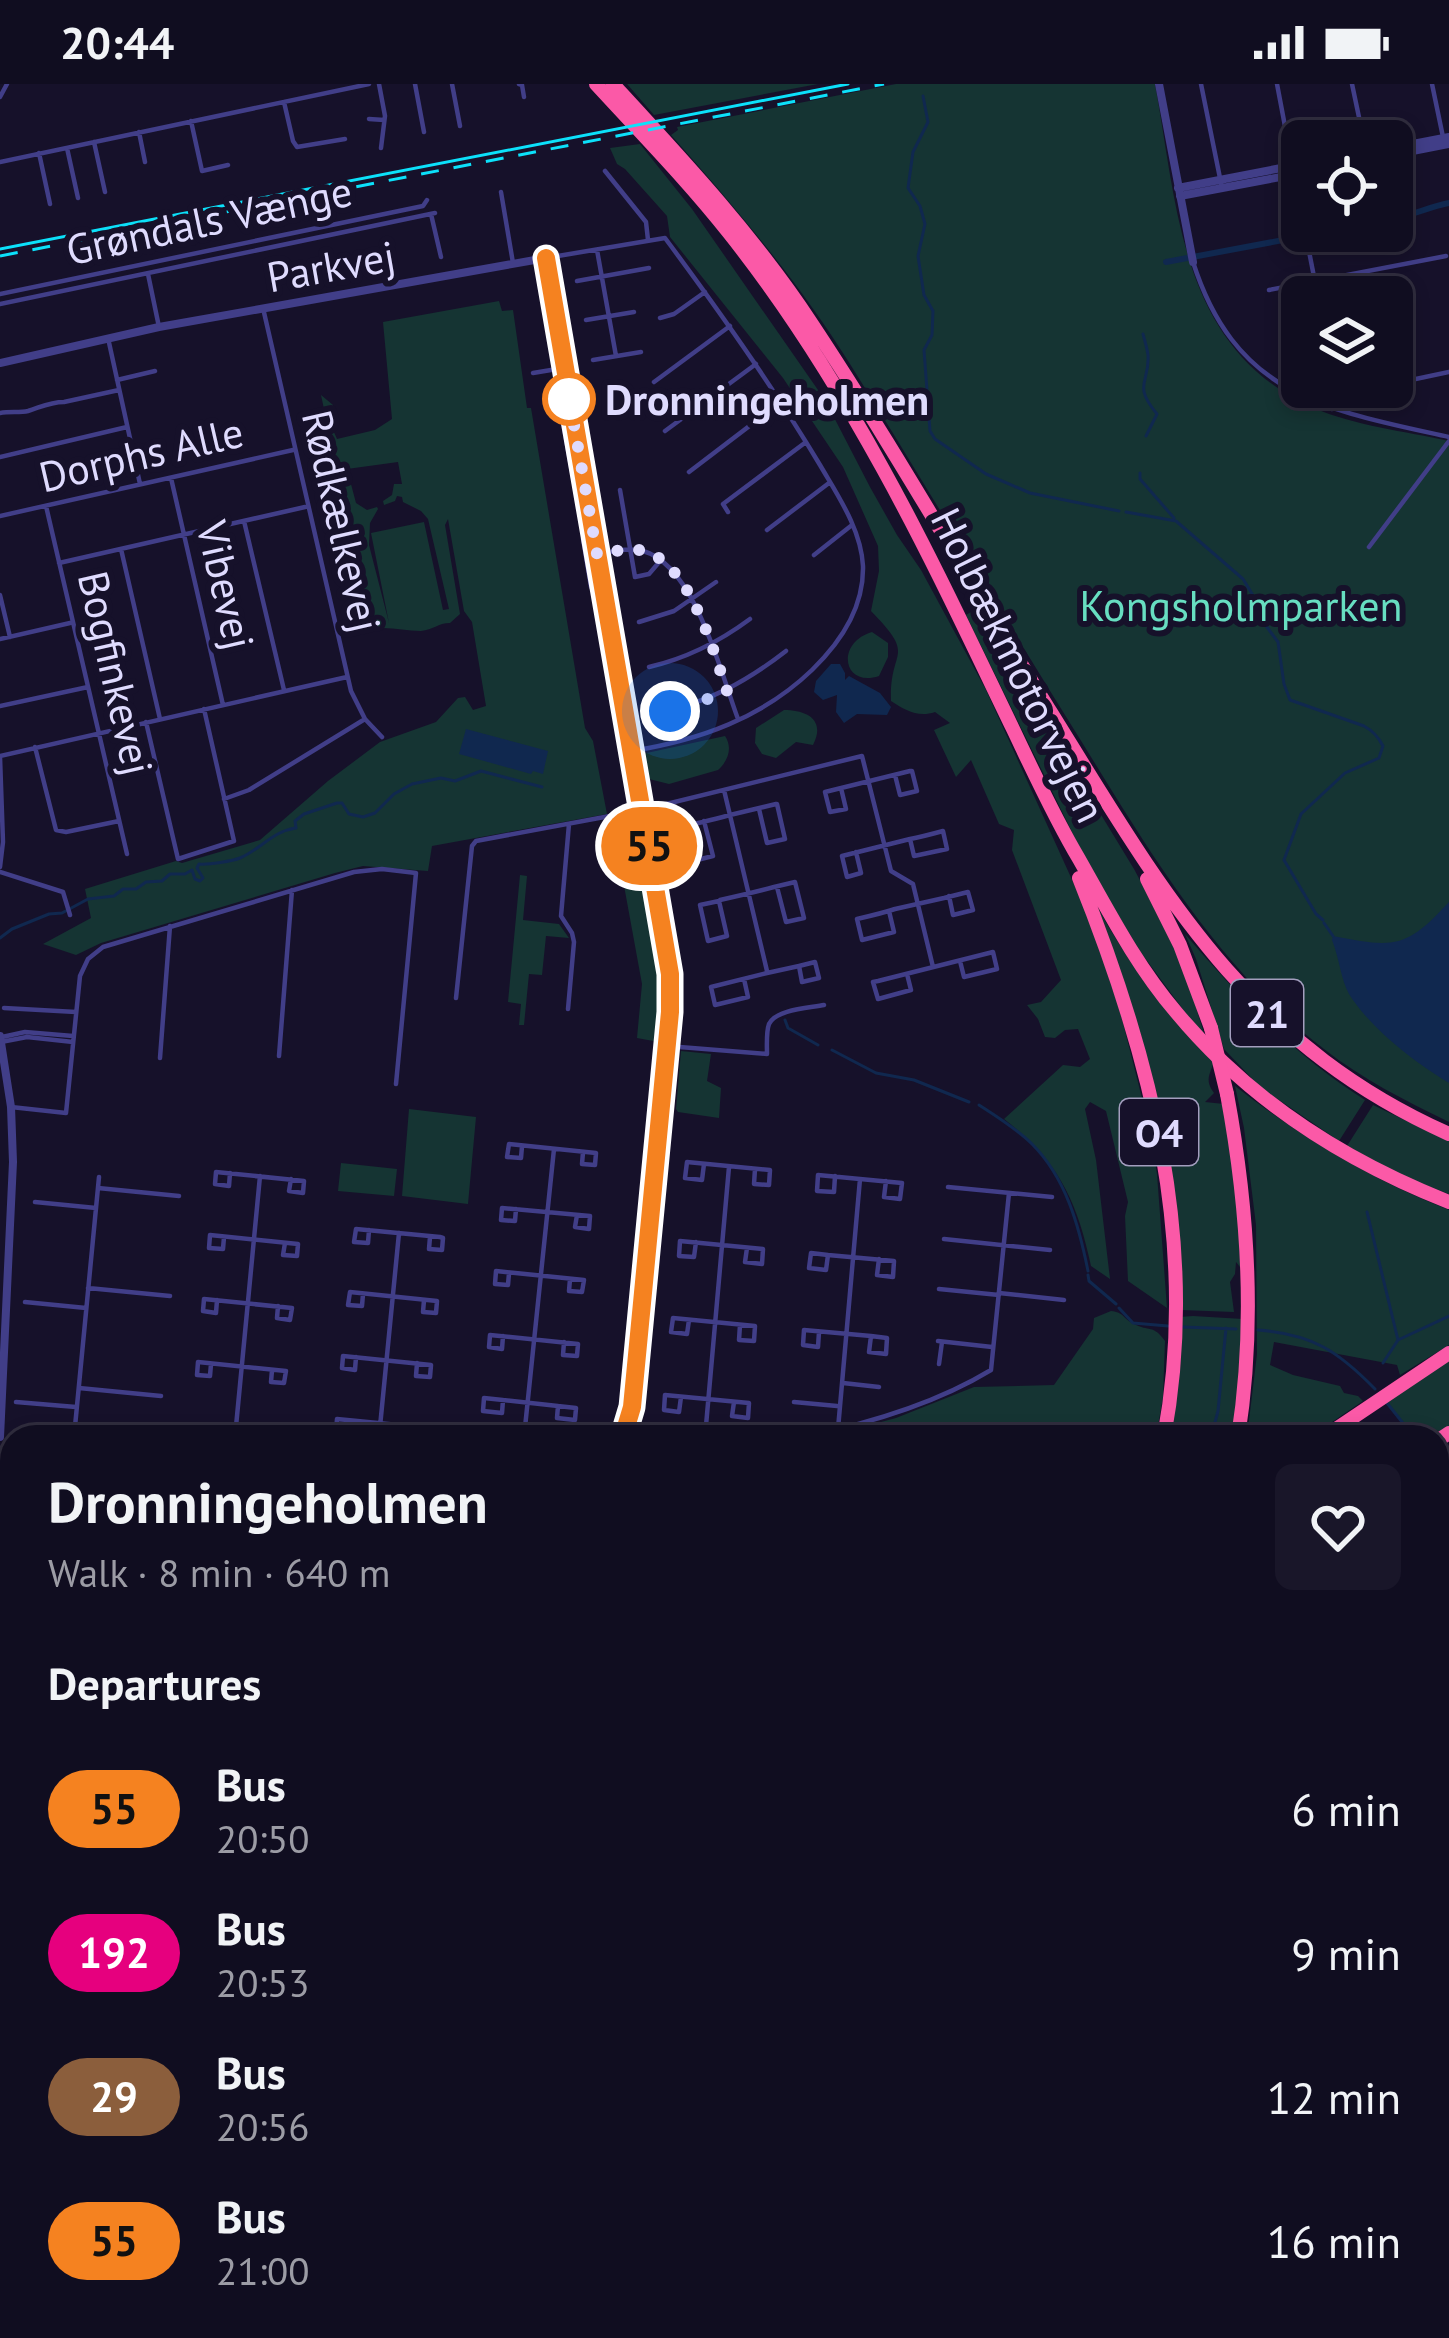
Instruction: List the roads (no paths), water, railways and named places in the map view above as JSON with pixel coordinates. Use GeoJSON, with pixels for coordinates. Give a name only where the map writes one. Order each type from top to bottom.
{"type":"FeatureCollection","features":[{"type":"Feature","properties":{"kind":"highway","name":"Holbækmotorvejen"},"geometry":{"type":"LineString","coordinates":[[596,84],[730,234],[841,395],[916,531],[1066,839],[1120,933],[1175,1012],[1228,1067],[1287,1115],[1335,1147],[1449,1202]]}},
{"type":"Feature","properties":{"kind":"highway","name":"Holbækmotorvejen"},"geometry":{"type":"LineString","coordinates":[[613,84],[728,211],[807,316],[1130,843],[1204,945],[1278,1024],[1312,1052],[1366,1091],[1449,1134]]}},
{"type":"Feature","properties":{"kind":"highway","name":"O4"},"geometry":{"type":"LineString","coordinates":[[1066,839],[1137,1038],[1167,1172],[1177,1295],[1166,1425]]}},
{"type":"Feature","properties":{"kind":"highway","name":"O4"},"geometry":{"type":"LineString","coordinates":[[1130,843],[1180,945],[1211,1028],[1227,1094],[1242,1184],[1248,1267],[1239,1425]]}},
{"type":"Feature","properties":{"kind":"highway"},"geometry":{"type":"LineString","coordinates":[[1342,1425],[1449,1352]]}},
{"type":"Feature","properties":{"kind":"street"},"geometry":{"type":"LineString","coordinates":[[0,97],[7,84]]}},
{"type":"Feature","properties":{"kind":"street"},"geometry":{"type":"LineString","coordinates":[[0,162],[369,84]]}},
{"type":"Feature","properties":{"kind":"street"},"geometry":{"type":"LineString","coordinates":[[379,84],[385,120],[380,148]]}},
{"type":"Feature","properties":{"kind":"street"},"geometry":{"type":"LineString","coordinates":[[415,84],[424,132]]}},
{"type":"Feature","properties":{"kind":"street"},"geometry":{"type":"LineString","coordinates":[[452,84],[460,126]]}},
{"type":"Feature","properties":{"kind":"street"},"geometry":{"type":"LineString","coordinates":[[518,84],[524,98]]}},
{"type":"Feature","properties":{"kind":"street"},"geometry":{"type":"LineString","coordinates":[[1159,84],[1193,262],[1212,309],[1237,346],[1275,381],[1313,402],[1449,439],[1369,547]]}},
{"type":"Feature","properties":{"kind":"street"},"geometry":{"type":"LineString","coordinates":[[1202,84],[1221,184]]}},
{"type":"Feature","properties":{"kind":"street"},"geometry":{"type":"LineString","coordinates":[[1277,84],[1286,120]]}},
{"type":"Feature","properties":{"kind":"street"},"geometry":{"type":"LineString","coordinates":[[1352,84],[1360,120]]}},
{"type":"Feature","properties":{"kind":"street"},"geometry":{"type":"LineString","coordinates":[[1413,148],[1447,141],[1432,84]]}},
{"type":"Feature","properties":{"kind":"street"},"geometry":{"type":"LineString","coordinates":[[284,102],[297,147],[345,139]]}},
{"type":"Feature","properties":{"kind":"street"},"geometry":{"type":"LineString","coordinates":[[369,118],[385,120]]}},
{"type":"Feature","properties":{"kind":"street"},"geometry":{"type":"LineString","coordinates":[[191,122],[202,169]]}},
{"type":"Feature","properties":{"kind":"street"},"geometry":{"type":"LineString","coordinates":[[139,133],[145,162]]}},
{"type":"Feature","properties":{"kind":"street"},"geometry":{"type":"LineString","coordinates":[[94,142],[105,192]]}},
{"type":"Feature","properties":{"kind":"street"},"geometry":{"type":"LineString","coordinates":[[68,148],[78,198]]}},
{"type":"Feature","properties":{"kind":"street"},"geometry":{"type":"LineString","coordinates":[[39,153],[50,204]]}},
{"type":"Feature","properties":{"kind":"street"},"geometry":{"type":"LineString","coordinates":[[193,171],[227,165]]}},
{"type":"Feature","properties":{"kind":"street"},"geometry":{"type":"LineString","coordinates":[[615,166],[605,172],[646,222],[648,241]]}},
{"type":"Feature","properties":{"kind":"street"},"geometry":{"type":"LineString","coordinates":[[1179,192],[1281,173]]}},
{"type":"Feature","properties":{"kind":"street"},"geometry":{"type":"LineString","coordinates":[[501,192],[514,264]]}},
{"type":"Feature","properties":{"kind":"street","name":"Grøndals Vænge"},"geometry":{"type":"LineString","coordinates":[[0,294],[423,206],[427,200]]}},
{"type":"Feature","properties":{"kind":"street","name":"Parkvej"},"geometry":{"type":"LineString","coordinates":[[0,304],[433,213],[441,257]]}},
{"type":"Feature","properties":{"kind":"street","name":"Parkvej"},"geometry":{"type":"LineString","coordinates":[[0,363],[160,327],[664,238],[705,292]]}},
{"type":"Feature","properties":{"kind":"street"},"geometry":{"type":"LineString","coordinates":[[597,250],[616,356]]}},
{"type":"Feature","properties":{"kind":"street"},"geometry":{"type":"LineString","coordinates":[[1342,276],[1446,256]]}},
{"type":"Feature","properties":{"kind":"street"},"geometry":{"type":"LineString","coordinates":[[546,258],[568,419],[594,537],[591,587]]}},
{"type":"Feature","properties":{"kind":"street"},"geometry":{"type":"LineString","coordinates":[[577,281],[649,268]]}},
{"type":"Feature","properties":{"kind":"street"},"geometry":{"type":"LineString","coordinates":[[148,272],[160,327]]}},
{"type":"Feature","properties":{"kind":"street"},"geometry":{"type":"LineString","coordinates":[[1269,290],[1281,288]]}},
{"type":"Feature","properties":{"kind":"street"},"geometry":{"type":"LineString","coordinates":[[632,751],[670,745],[739,721],[802,680],[842,636],[862,582],[862,558],[853,524],[781,401],[705,292],[660,318]]}},
{"type":"Feature","properties":{"kind":"street","name":"Rødkælkevej"},"geometry":{"type":"LineString","coordinates":[[263,308],[347,677],[356,704],[382,737]]}},
{"type":"Feature","properties":{"kind":"street"},"geometry":{"type":"LineString","coordinates":[[586,320],[634,312]]}},
{"type":"Feature","properties":{"kind":"street"},"geometry":{"type":"LineString","coordinates":[[654,382],[730,326]]}},
{"type":"Feature","properties":{"kind":"street"},"geometry":{"type":"LineString","coordinates":[[108,338],[140,484]]}},
{"type":"Feature","properties":{"kind":"street"},"geometry":{"type":"LineString","coordinates":[[592,360],[641,352]]}},
{"type":"Feature","properties":{"kind":"street"},"geometry":{"type":"LineString","coordinates":[[665,431],[756,364]]}},
{"type":"Feature","properties":{"kind":"street"},"geometry":{"type":"LineString","coordinates":[[533,373],[564,368]]}},
{"type":"Feature","properties":{"kind":"street"},"geometry":{"type":"LineString","coordinates":[[117,380],[155,371]]}},
{"type":"Feature","properties":{"kind":"street"},"geometry":{"type":"LineString","coordinates":[[1413,379],[1449,373]]}},
{"type":"Feature","properties":{"kind":"street"},"geometry":{"type":"LineString","coordinates":[[555,380],[568,419]]}},
{"type":"Feature","properties":{"kind":"street"},"geometry":{"type":"LineString","coordinates":[[0,413],[119,390]]}},
{"type":"Feature","properties":{"kind":"street"},"geometry":{"type":"LineString","coordinates":[[689,472],[781,401]]}},
{"type":"Feature","properties":{"kind":"street"},"geometry":{"type":"LineString","coordinates":[[0,457],[127,427]]}},
{"type":"Feature","properties":{"kind":"street"},"geometry":{"type":"LineString","coordinates":[[728,512],[723,504],[806,442]]}},
{"type":"Feature","properties":{"kind":"street","name":"Dorphs Alle"},"geometry":{"type":"LineString","coordinates":[[0,516],[296,450]]}},
{"type":"Feature","properties":{"kind":"street"},"geometry":{"type":"LineString","coordinates":[[578,474],[581,521]]}},
{"type":"Feature","properties":{"kind":"street","name":"Vibevej"},"geometry":{"type":"LineString","coordinates":[[171,478],[223,705]]}},
{"type":"Feature","properties":{"kind":"street"},"geometry":{"type":"LineString","coordinates":[[767,530],[830,483]]}},
{"type":"Feature","properties":{"kind":"street"},"geometry":{"type":"LineString","coordinates":[[620,490],[634,577],[649,574],[661,560]]}},
{"type":"Feature","properties":{"kind":"street","name":"Bogfinkevej"},"geometry":{"type":"LineString","coordinates":[[46,506],[127,854]]}},
{"type":"Feature","properties":{"kind":"street"},"geometry":{"type":"LineString","coordinates":[[59,563],[308,506]]}},
{"type":"Feature","properties":{"kind":"street"},"geometry":{"type":"LineString","coordinates":[[244,521],[285,691]]}},
{"type":"Feature","properties":{"kind":"street"},"geometry":{"type":"LineString","coordinates":[[814,555],[853,524]]}},
{"type":"Feature","properties":{"kind":"street"},"geometry":{"type":"LineString","coordinates":[[121,549],[160,719]]}},
{"type":"Feature","properties":{"kind":"street"},"geometry":{"type":"LineString","coordinates":[[593,553],[644,551],[661,560],[681,582],[693,601],[739,721]]}},
{"type":"Feature","properties":{"kind":"street"},"geometry":{"type":"LineString","coordinates":[[593,553],[632,751],[671,990],[629,1425]]}},
{"type":"Feature","properties":{"kind":"street"},"geometry":{"type":"LineString","coordinates":[[639,622],[674,611],[716,582]]}},
{"type":"Feature","properties":{"kind":"street"},"geometry":{"type":"LineString","coordinates":[[0,595],[10,637]]}},
{"type":"Feature","properties":{"kind":"street"},"geometry":{"type":"LineString","coordinates":[[649,667],[711,646],[751,619]]}},
{"type":"Feature","properties":{"kind":"street"},"geometry":{"type":"LineString","coordinates":[[0,639],[73,623]]}},
{"type":"Feature","properties":{"kind":"street"},"geometry":{"type":"LineString","coordinates":[[658,713],[727,691],[786,651]]}},
{"type":"Feature","properties":{"kind":"street"},"geometry":{"type":"LineString","coordinates":[[68,912],[63,892],[0,870],[0,756],[347,677]]}},
{"type":"Feature","properties":{"kind":"street"},"geometry":{"type":"LineString","coordinates":[[0,706],[88,686]]}},
{"type":"Feature","properties":{"kind":"street"},"geometry":{"type":"LineString","coordinates":[[146,722],[178,859],[234,841],[203,709]]}},
{"type":"Feature","properties":{"kind":"street"},"geometry":{"type":"LineString","coordinates":[[224,799],[249,790],[365,719]]}},
{"type":"Feature","properties":{"kind":"street"},"geometry":{"type":"LineString","coordinates":[[35,747],[56,830],[119,821]]}},
{"type":"Feature","properties":{"kind":"street"},"geometry":{"type":"LineString","coordinates":[[456,998],[476,842],[642,810],[862,756],[891,871],[910,881],[933,967]]}},
{"type":"Feature","properties":{"kind":"street"},"geometry":{"type":"LineString","coordinates":[[841,788],[912,771],[917,791],[900,795],[896,775]]}},
{"type":"Feature","properties":{"kind":"street"},"geometry":{"type":"LineString","coordinates":[[724,790],[767,973]]}},
{"type":"Feature","properties":{"kind":"street"},"geometry":{"type":"LineString","coordinates":[[704,821],[713,856],[693,861],[685,826],[704,821],[759,808],[777,804],[785,838],[767,843],[759,808]]}},
{"type":"Feature","properties":{"kind":"street"},"geometry":{"type":"LineString","coordinates":[[568,1009],[574,943],[561,916],[569,824]]}},
{"type":"Feature","properties":{"kind":"street"},"geometry":{"type":"LineString","coordinates":[[856,852],[943,831],[947,849],[914,856],[910,839]]}},
{"type":"Feature","properties":{"kind":"street"},"geometry":{"type":"LineString","coordinates":[[11,1107],[66,1113],[80,976],[94,951],[364,870],[416,872],[396,1084]]}},
{"type":"Feature","properties":{"kind":"street"},"geometry":{"type":"LineString","coordinates":[[719,901],[727,936],[709,941],[700,905],[748,893],[777,886],[795,882],[804,918],[786,922],[777,886]]}},
{"type":"Feature","properties":{"kind":"street"},"geometry":{"type":"LineString","coordinates":[[279,1056],[292,890]]}},
{"type":"Feature","properties":{"kind":"street"},"geometry":{"type":"LineString","coordinates":[[889,911],[894,932],[862,940],[857,919],[889,911],[917,904],[949,896],[968,892],[973,910],[953,915],[949,896]]}},
{"type":"Feature","properties":{"kind":"street"},"geometry":{"type":"LineString","coordinates":[[160,1058],[170,926]]}},
{"type":"Feature","properties":{"kind":"street"},"geometry":{"type":"LineString","coordinates":[[907,974],[911,990],[878,999],[874,982],[933,967],[993,952],[997,969],[964,977],[960,961]]}},
{"type":"Feature","properties":{"kind":"street"},"geometry":{"type":"LineString","coordinates":[[744,979],[748,997],[715,1005],[711,987],[767,973],[799,966]]}},
{"type":"Feature","properties":{"kind":"street"},"geometry":{"type":"LineString","coordinates":[[667,1046],[766,1054],[772,1020],[824,1005]]}},
{"type":"Feature","properties":{"kind":"street"},"geometry":{"type":"LineString","coordinates":[[4,1008],[76,1012]]}},
{"type":"Feature","properties":{"kind":"street"},"geometry":{"type":"LineString","coordinates":[[1,1425],[12,1190],[11,1107],[0,1039],[73,1039]]}},
{"type":"Feature","properties":{"kind":"street"},"geometry":{"type":"LineString","coordinates":[[522,1146],[583,1152]]}},
{"type":"Feature","properties":{"kind":"street"},"geometry":{"type":"LineString","coordinates":[[525,1425],[554,1149]]}},
{"type":"Feature","properties":{"kind":"street"},"geometry":{"type":"LineString","coordinates":[[704,1164],[755,1169]]}},
{"type":"Feature","properties":{"kind":"street"},"geometry":{"type":"LineString","coordinates":[[705,1425],[730,1167]]}},
{"type":"Feature","properties":{"kind":"street"},"geometry":{"type":"LineString","coordinates":[[230,1173],[291,1179]]}},
{"type":"Feature","properties":{"kind":"street"},"geometry":{"type":"LineString","coordinates":[[236,1425],[260,1176]]}},
{"type":"Feature","properties":{"kind":"street"},"geometry":{"type":"LineString","coordinates":[[835,1176],[886,1181]]}},
{"type":"Feature","properties":{"kind":"street"},"geometry":{"type":"LineString","coordinates":[[75,1425],[99,1177]]}},
{"type":"Feature","properties":{"kind":"street"},"geometry":{"type":"LineString","coordinates":[[838,1425],[860,1179]]}},
{"type":"Feature","properties":{"kind":"street"},"geometry":{"type":"LineString","coordinates":[[948,1187],[1052,1197]]}},
{"type":"Feature","properties":{"kind":"street"},"geometry":{"type":"LineString","coordinates":[[98,1189],[179,1196]]}},
{"type":"Feature","properties":{"kind":"street"},"geometry":{"type":"LineString","coordinates":[[850,1425],[935,1397],[988,1373],[1009,1193]]}},
{"type":"Feature","properties":{"kind":"street"},"geometry":{"type":"LineString","coordinates":[[35,1202],[96,1208]]}},
{"type":"Feature","properties":{"kind":"street"},"geometry":{"type":"LineString","coordinates":[[516,1209],[577,1215]]}},
{"type":"Feature","properties":{"kind":"street"},"geometry":{"type":"LineString","coordinates":[[369,1230],[430,1237]]}},
{"type":"Feature","properties":{"kind":"street"},"geometry":{"type":"LineString","coordinates":[[381,1424],[399,1233]]}},
{"type":"Feature","properties":{"kind":"street"},"geometry":{"type":"LineString","coordinates":[[224,1237],[285,1243]]}},
{"type":"Feature","properties":{"kind":"street"},"geometry":{"type":"LineString","coordinates":[[944,1239],[1050,1250]]}},
{"type":"Feature","properties":{"kind":"street"},"geometry":{"type":"LineString","coordinates":[[696,1242],[747,1248]]}},
{"type":"Feature","properties":{"kind":"street"},"geometry":{"type":"LineString","coordinates":[[828,1255],[879,1259]]}},
{"type":"Feature","properties":{"kind":"street"},"geometry":{"type":"LineString","coordinates":[[509,1273],[570,1279]]}},
{"type":"Feature","properties":{"kind":"street"},"geometry":{"type":"LineString","coordinates":[[88,1288],[170,1296]]}},
{"type":"Feature","properties":{"kind":"street"},"geometry":{"type":"LineString","coordinates":[[939,1289],[1064,1300]]}},
{"type":"Feature","properties":{"kind":"street"},"geometry":{"type":"LineString","coordinates":[[363,1294],[424,1300]]}},
{"type":"Feature","properties":{"kind":"street"},"geometry":{"type":"LineString","coordinates":[[217,1300],[278,1306]]}},
{"type":"Feature","properties":{"kind":"street"},"geometry":{"type":"LineString","coordinates":[[26,1302],[86,1308]]}},
{"type":"Feature","properties":{"kind":"street"},"geometry":{"type":"LineString","coordinates":[[689,1320],[740,1325]]}},
{"type":"Feature","properties":{"kind":"street"},"geometry":{"type":"LineString","coordinates":[[820,1332],[871,1336]]}},
{"type":"Feature","properties":{"kind":"street"},"geometry":{"type":"LineString","coordinates":[[503,1336],[564,1342]]}},
{"type":"Feature","properties":{"kind":"street"},"geometry":{"type":"LineString","coordinates":[[939,1364],[940,1341],[994,1347]]}},
{"type":"Feature","properties":{"kind":"street"},"geometry":{"type":"LineString","coordinates":[[356,1357],[417,1363]]}},
{"type":"Feature","properties":{"kind":"street"},"geometry":{"type":"LineString","coordinates":[[212,1364],[272,1370]]}},
{"type":"Feature","properties":{"kind":"street"},"geometry":{"type":"LineString","coordinates":[[841,1383],[879,1387]]}},
{"type":"Feature","properties":{"kind":"street"},"geometry":{"type":"LineString","coordinates":[[79,1388],[161,1396]]}},
{"type":"Feature","properties":{"kind":"street"},"geometry":{"type":"LineString","coordinates":[[681,1397],[734,1402]]}},
{"type":"Feature","properties":{"kind":"street"},"geometry":{"type":"LineString","coordinates":[[503,1400],[558,1406]]}},
{"type":"Feature","properties":{"kind":"street"},"geometry":{"type":"LineString","coordinates":[[16,1402],[77,1407]]}},
{"type":"Feature","properties":{"kind":"street"},"geometry":{"type":"LineString","coordinates":[[794,1402],[838,1406]]}},
{"type":"Feature","properties":{"kind":"street"},"geometry":{"type":"LineString","coordinates":[[354,1421],[393,1425]]}},
{"type":"Feature","properties":{"kind":"water"},"geometry":{"type":"Polygon","coordinates":[[[831,664],[840,664],[845,680],[849,676],[880,693],[891,707],[887,715],[857,714],[844,723],[836,712],[837,695],[823,700],[814,692],[816,681],[831,664]]]}},
{"type":"Feature","properties":{"kind":"water"},"geometry":{"type":"Polygon","coordinates":[[[466,729],[548,751],[543,774],[459,754],[466,729]]]}},
{"type":"Feature","properties":{"kind":"water"},"geometry":{"type":"Polygon","coordinates":[[[1449,902],[1449,1083],[1394,1044],[1358,1007],[1346,988],[1332,940],[1333,936],[1398,941],[1421,929],[1449,902]]]}},
{"type":"Feature","properties":{"kind":"waterway"},"geometry":{"type":"LineString","coordinates":[[923,96],[928,122],[913,152],[908,188],[925,224],[918,256],[924,295],[933,311],[932,335],[924,350],[930,431],[986,474],[1030,493],[1119,511]]}},
{"type":"Feature","properties":{"kind":"waterway"},"geometry":{"type":"LineString","coordinates":[[1413,213],[1449,203]]}},
{"type":"Feature","properties":{"kind":"waterway"},"geometry":{"type":"LineString","coordinates":[[1166,262],[1281,240]]}},
{"type":"Feature","properties":{"kind":"waterway"},"geometry":{"type":"LineString","coordinates":[[1143,334],[1148,355],[1145,396],[1157,414],[1146,436]]}},
{"type":"Feature","properties":{"kind":"waterway"},"geometry":{"type":"LineString","coordinates":[[1140,473],[1140,479],[1174,518]]}},
{"type":"Feature","properties":{"kind":"waterway"},"geometry":{"type":"LineString","coordinates":[[1126,512],[1176,521],[1243,579],[1261,619],[1278,642],[1290,700],[1364,726],[1383,746],[1379,758],[1345,773],[1301,814],[1284,860],[1323,920]]}},
{"type":"Feature","properties":{"kind":"waterway"},"geometry":{"type":"LineString","coordinates":[[0,938],[88,899],[114,896],[170,874],[192,870],[200,881],[199,864],[240,858],[296,828],[295,821],[304,814],[337,803],[349,814],[363,817],[412,784],[441,778],[455,781],[481,771],[542,787]]}},
{"type":"Feature","properties":{"kind":"waterway"},"geometry":{"type":"LineString","coordinates":[[1324,923],[1333,936]]}},
{"type":"Feature","properties":{"kind":"waterway"},"geometry":{"type":"LineString","coordinates":[[785,1020],[788,1028],[818,1045]]}},
{"type":"Feature","properties":{"kind":"waterway"},"geometry":{"type":"LineString","coordinates":[[832,1050],[876,1073],[914,1080],[969,1102]]}},
{"type":"Feature","properties":{"kind":"waterway"},"geometry":{"type":"LineString","coordinates":[[979,1105],[1026,1138],[1054,1172],[1075,1220],[1088,1271]]}},
{"type":"Feature","properties":{"kind":"waterway"},"geometry":{"type":"LineString","coordinates":[[1367,1212],[1398,1340],[1383,1363]]}},
{"type":"Feature","properties":{"kind":"waterway"},"geometry":{"type":"LineString","coordinates":[[1088,1275],[1116,1304]]}},
{"type":"Feature","properties":{"kind":"waterway"},"geometry":{"type":"LineString","coordinates":[[1119,1308],[1133,1323],[1168,1326]]}},
{"type":"Feature","properties":{"kind":"waterway"},"geometry":{"type":"LineString","coordinates":[[1398,1340],[1449,1316]]}},
{"type":"Feature","properties":{"kind":"waterway"},"geometry":{"type":"LineString","coordinates":[[1183,1327],[1236,1329]]}},
{"type":"Feature","properties":{"kind":"waterway"},"geometry":{"type":"LineString","coordinates":[[1214,1425],[1226,1328]]}},
{"type":"Feature","properties":{"kind":"waterway"},"geometry":{"type":"LineString","coordinates":[[1258,1330],[1323,1347],[1375,1389]]}},
{"type":"Feature","properties":{"kind":"waterway"},"geometry":{"type":"LineString","coordinates":[[1387,1403],[1404,1425]]}},
{"type":"Feature","properties":{"kind":"tram line"},"geometry":{"type":"LineString","coordinates":[[0,249],[848,84]]}},
{"type":"Feature","properties":{"kind":"railway"},"geometry":{"type":"LineString","coordinates":[[0,256],[884,84]]}},
{"type":"Feature","properties":{"kind":"place","name":"Dronningeholmen"},"geometry":{"type":"Point","coordinates":[569,399]}},
{"type":"Feature","properties":{"kind":"park label","name":"Kongsholmparken"},"geometry":{"type":"Point","coordinates":[1241,605]}}]}
